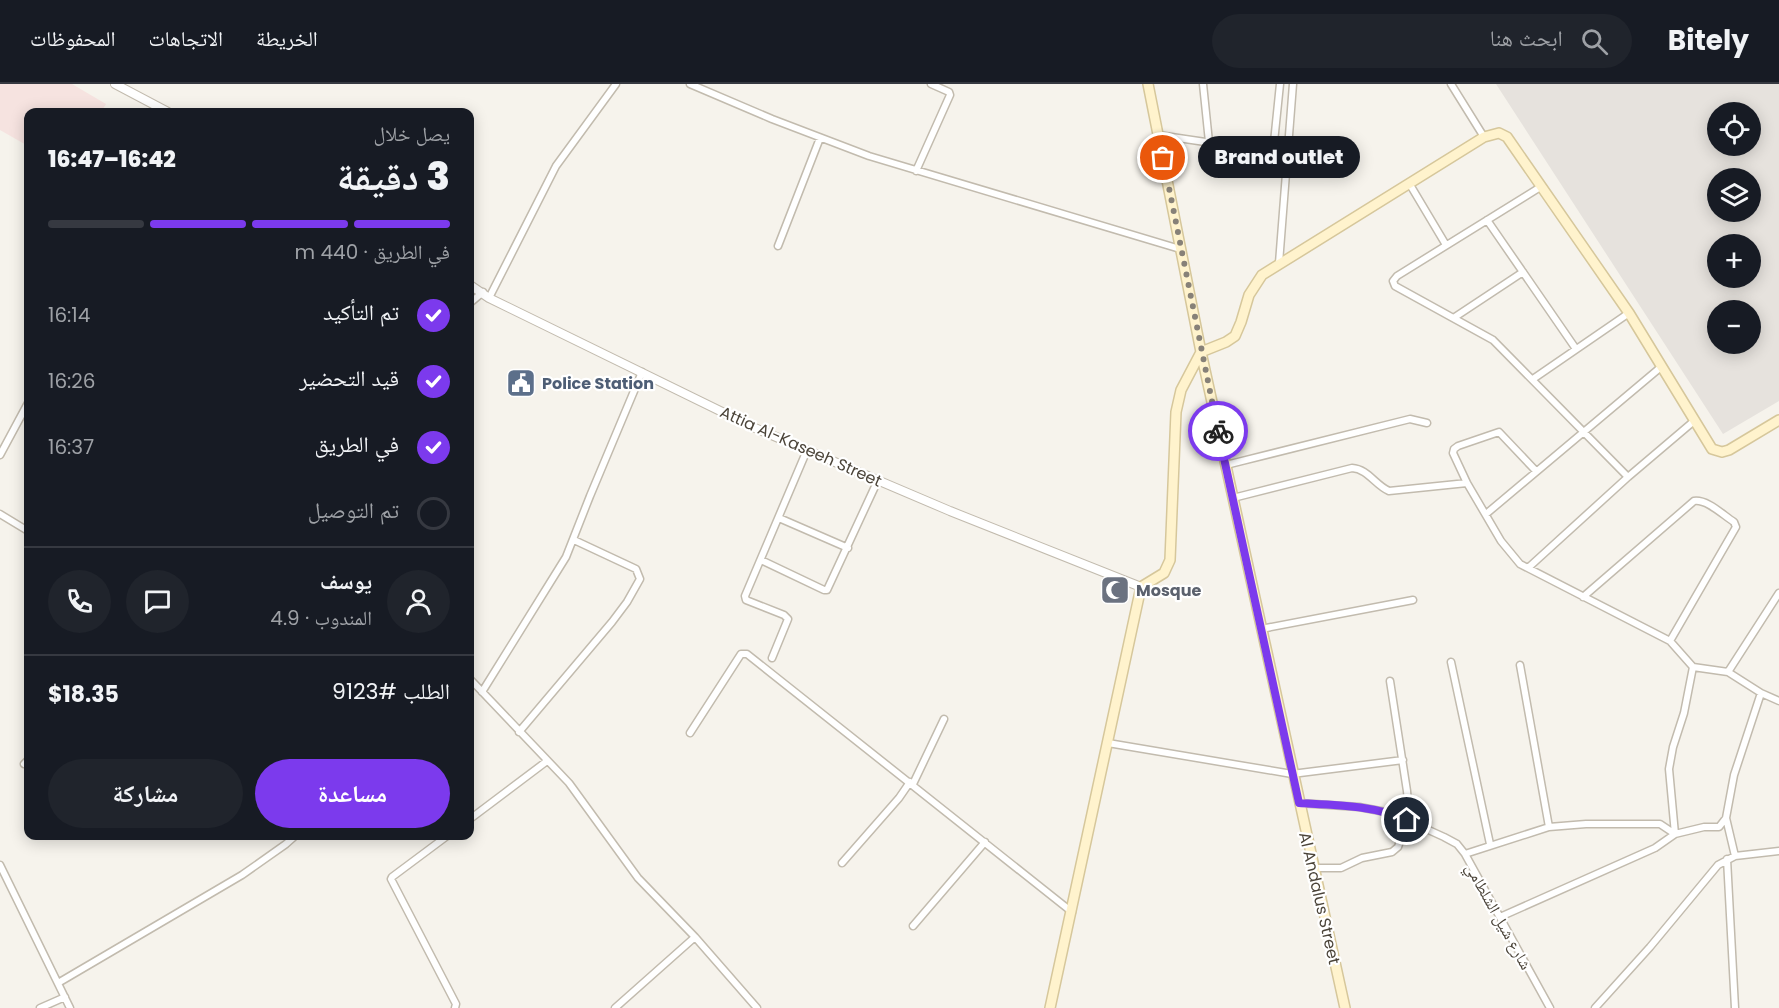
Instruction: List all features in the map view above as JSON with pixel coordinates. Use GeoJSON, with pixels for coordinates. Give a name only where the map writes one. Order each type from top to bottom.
{"type":"FeatureCollection","features":[{"type":"Feature","properties":{"kind":"main road","name":"Al Andalus Street"},"geometry":{"type":"LineString","coordinates":[[1148,84],[1201,352],[1345,1008]]}},
{"type":"Feature","properties":{"kind":"main road"},"geometry":{"type":"LineString","coordinates":[[1050,1008],[1141,587],[1164,573],[1170,560],[1176,412],[1181,390],[1201,352],[1235,336],[1255,284],[1262,275],[1484,137],[1499,133],[1507,137],[1629,313],[1712,449],[1722,452],[1729,450],[1779,420]]}},
{"type":"Feature","properties":{"kind":"street"},"geometry":{"type":"LineString","coordinates":[[115,84],[160,108]]}},
{"type":"Feature","properties":{"kind":"street"},"geometry":{"type":"LineString","coordinates":[[474,301],[486,295],[556,165],[616,84]]}},
{"type":"Feature","properties":{"kind":"street"},"geometry":{"type":"LineString","coordinates":[[690,84],[868,156],[1180,249]]}},
{"type":"Feature","properties":{"kind":"street"},"geometry":{"type":"LineString","coordinates":[[916,171],[950,95],[949,92],[931,84]]}},
{"type":"Feature","properties":{"kind":"street"},"geometry":{"type":"LineString","coordinates":[[1203,84],[1209,142]]}},
{"type":"Feature","properties":{"kind":"street"},"geometry":{"type":"LineString","coordinates":[[1158,135],[1274,152],[1280,84]]}},
{"type":"Feature","properties":{"kind":"street"},"geometry":{"type":"LineString","coordinates":[[1279,263],[1293,84]]}},
{"type":"Feature","properties":{"kind":"street"},"geometry":{"type":"LineString","coordinates":[[1451,84],[1484,137]]}},
{"type":"Feature","properties":{"kind":"street"},"geometry":{"type":"LineString","coordinates":[[778,246],[820,138]]}},
{"type":"Feature","properties":{"kind":"street"},"geometry":{"type":"LineString","coordinates":[[1409,183],[1446,245]]}},
{"type":"Feature","properties":{"kind":"street"},"geometry":{"type":"LineString","coordinates":[[1542,186],[1397,276],[1393,281],[1395,286],[1455,317],[1493,340],[1628,477]]}},
{"type":"Feature","properties":{"kind":"street"},"geometry":{"type":"LineString","coordinates":[[1487,220],[1576,349]]}},
{"type":"Feature","properties":{"kind":"street"},"geometry":{"type":"LineString","coordinates":[[1455,317],[1523,272]]}},
{"type":"Feature","properties":{"kind":"street","name":"Attia Al-Kaseeh Street"},"geometry":{"type":"LineString","coordinates":[[474,288],[755,428],[950,511],[1141,587]]}},
{"type":"Feature","properties":{"kind":"street"},"geometry":{"type":"LineString","coordinates":[[1533,379],[1629,313]]}},
{"type":"Feature","properties":{"kind":"street"},"geometry":{"type":"LineString","coordinates":[[1486,514],[1661,367]]}},
{"type":"Feature","properties":{"kind":"street"},"geometry":{"type":"LineString","coordinates":[[482,692],[566,557],[642,372]]}},
{"type":"Feature","properties":{"kind":"street"},"geometry":{"type":"LineString","coordinates":[[0,455],[24,413]]}},
{"type":"Feature","properties":{"kind":"street"},"geometry":{"type":"LineString","coordinates":[[1226,465],[1410,419],[1427,423]]}},
{"type":"Feature","properties":{"kind":"street"},"geometry":{"type":"LineString","coordinates":[[1528,568],[1628,477],[1694,421]]}},
{"type":"Feature","properties":{"kind":"street"},"geometry":{"type":"LineString","coordinates":[[1536,471],[1501,434],[1495,432],[1454,449],[1453,453],[1467,483],[1512,556],[1520,564],[1670,641],[1693,667],[1728,672],[1761,693],[1779,701]]}},
{"type":"Feature","properties":{"kind":"street"},"geometry":{"type":"LineString","coordinates":[[772,658],[788,619],[784,615],[746,600],[746,596],[807,450]]}},
{"type":"Feature","properties":{"kind":"street"},"geometry":{"type":"LineString","coordinates":[[1233,498],[1352,468],[1359,469],[1389,491],[1467,483]]}},
{"type":"Feature","properties":{"kind":"street"},"geometry":{"type":"LineString","coordinates":[[761,560],[824,590],[829,588],[878,480]]}},
{"type":"Feature","properties":{"kind":"street"},"geometry":{"type":"LineString","coordinates":[[1583,597],[1694,501],[1699,500],[1705,503],[1734,522],[1736,527],[1670,641]]}},
{"type":"Feature","properties":{"kind":"street"},"geometry":{"type":"LineString","coordinates":[[0,514],[24,529]]}},
{"type":"Feature","properties":{"kind":"street"},"geometry":{"type":"LineString","coordinates":[[778,518],[848,548]]}},
{"type":"Feature","properties":{"kind":"street"},"geometry":{"type":"LineString","coordinates":[[519,732],[612,622],[640,579],[636,568],[574,540]]}},
{"type":"Feature","properties":{"kind":"street"},"geometry":{"type":"LineString","coordinates":[[1728,672],[1779,593]]}},
{"type":"Feature","properties":{"kind":"street"},"geometry":{"type":"LineString","coordinates":[[1261,629],[1413,600]]}},
{"type":"Feature","properties":{"kind":"street"},"geometry":{"type":"LineString","coordinates":[[690,734],[741,654],[747,654],[1072,912]]}},
{"type":"Feature","properties":{"kind":"street"},"geometry":{"type":"LineString","coordinates":[[1451,662],[1490,844]]}},
{"type":"Feature","properties":{"kind":"street"},"geometry":{"type":"LineString","coordinates":[[1520,665],[1549,828]]}},
{"type":"Feature","properties":{"kind":"street"},"geometry":{"type":"LineString","coordinates":[[1675,834],[1669,769],[1693,667]]}},
{"type":"Feature","properties":{"kind":"street"},"geometry":{"type":"LineString","coordinates":[[1313,868],[1341,868],[1362,858],[1392,852],[1398,847],[1406,820],[1408,803],[1390,681]]}},
{"type":"Feature","properties":{"kind":"street"},"geometry":{"type":"LineString","coordinates":[[474,683],[569,783],[638,878],[695,937],[757,1008]]}},
{"type":"Feature","properties":{"kind":"street"},"geometry":{"type":"LineString","coordinates":[[1736,855],[1726,818],[1734,775],[1761,693]]}},
{"type":"Feature","properties":{"kind":"street"},"geometry":{"type":"LineString","coordinates":[[842,863],[912,783],[944,718]]}},
{"type":"Feature","properties":{"kind":"street"},"geometry":{"type":"LineString","coordinates":[[1108,743],[1292,774],[1403,760]]}},
{"type":"Feature","properties":{"kind":"street"},"geometry":{"type":"LineString","coordinates":[[474,816],[547,761]]}},
{"type":"Feature","properties":{"kind":"street","name":"شارع شيل الشلطامي"},"geometry":{"type":"LineString","coordinates":[[1299,803],[1375,809],[1406,820],[1450,841],[1466,854],[1550,1008]]}},
{"type":"Feature","properties":{"kind":"street"},"geometry":{"type":"LineString","coordinates":[[1500,916],[1655,849],[1675,834],[1704,827],[1719,827],[1726,818]]}},
{"type":"Feature","properties":{"kind":"street"},"geometry":{"type":"LineString","coordinates":[[1466,854],[1490,844],[1549,828],[1586,824],[1660,824],[1675,834]]}},
{"type":"Feature","properties":{"kind":"street"},"geometry":{"type":"LineString","coordinates":[[58,983],[242,875],[290,840]]}},
{"type":"Feature","properties":{"kind":"street"},"geometry":{"type":"LineString","coordinates":[[442,840],[391,879],[456,1004],[455,1008]]}},
{"type":"Feature","properties":{"kind":"street"},"geometry":{"type":"LineString","coordinates":[[913,926],[985,842]]}},
{"type":"Feature","properties":{"kind":"street"},"geometry":{"type":"LineString","coordinates":[[1595,1008],[1718,865],[1736,855],[1779,851]]}},
{"type":"Feature","properties":{"kind":"street"},"geometry":{"type":"LineString","coordinates":[[1727,859],[1735,1008]]}},
{"type":"Feature","properties":{"kind":"street"},"geometry":{"type":"LineString","coordinates":[[0,865],[70,1008]]}},
{"type":"Feature","properties":{"kind":"street"},"geometry":{"type":"LineString","coordinates":[[615,1008],[695,937]]}},
{"type":"Feature","properties":{"kind":"street"},"geometry":{"type":"LineString","coordinates":[[40,1008],[65,997]]}},
{"type":"Feature","properties":{"kind":"shaded area"},"geometry":{"type":"Polygon","coordinates":[[[0,84],[72,84],[106,104],[104,108],[24,108],[24,144],[0,130],[0,84]]]}},
{"type":"Feature","properties":{"kind":"shaded area"},"geometry":{"type":"Polygon","coordinates":[[[1496,84],[1779,84],[1779,401],[1723,434],[1496,84]]]}},
{"type":"Feature","properties":{"kind":"way so far"},"geometry":{"type":"LineString","coordinates":[[1163,158],[1218,431]]}},
{"type":"Feature","properties":{"kind":"place","name":"Brand outlet"},"geometry":{"type":"Point","coordinates":[1163,158]}},
{"type":"Feature","properties":{"kind":"place","name":"Police Station"},"geometry":{"type":"Point","coordinates":[521,383]}},
{"type":"Feature","properties":{"kind":"place","name":"Mosque"},"geometry":{"type":"Point","coordinates":[1115,590]}},
{"type":"Feature","properties":{"kind":"route"},"geometry":{"type":"LineString","coordinates":[[1218,431],[1299,803],[1375,809],[1407,820]]}}]}
